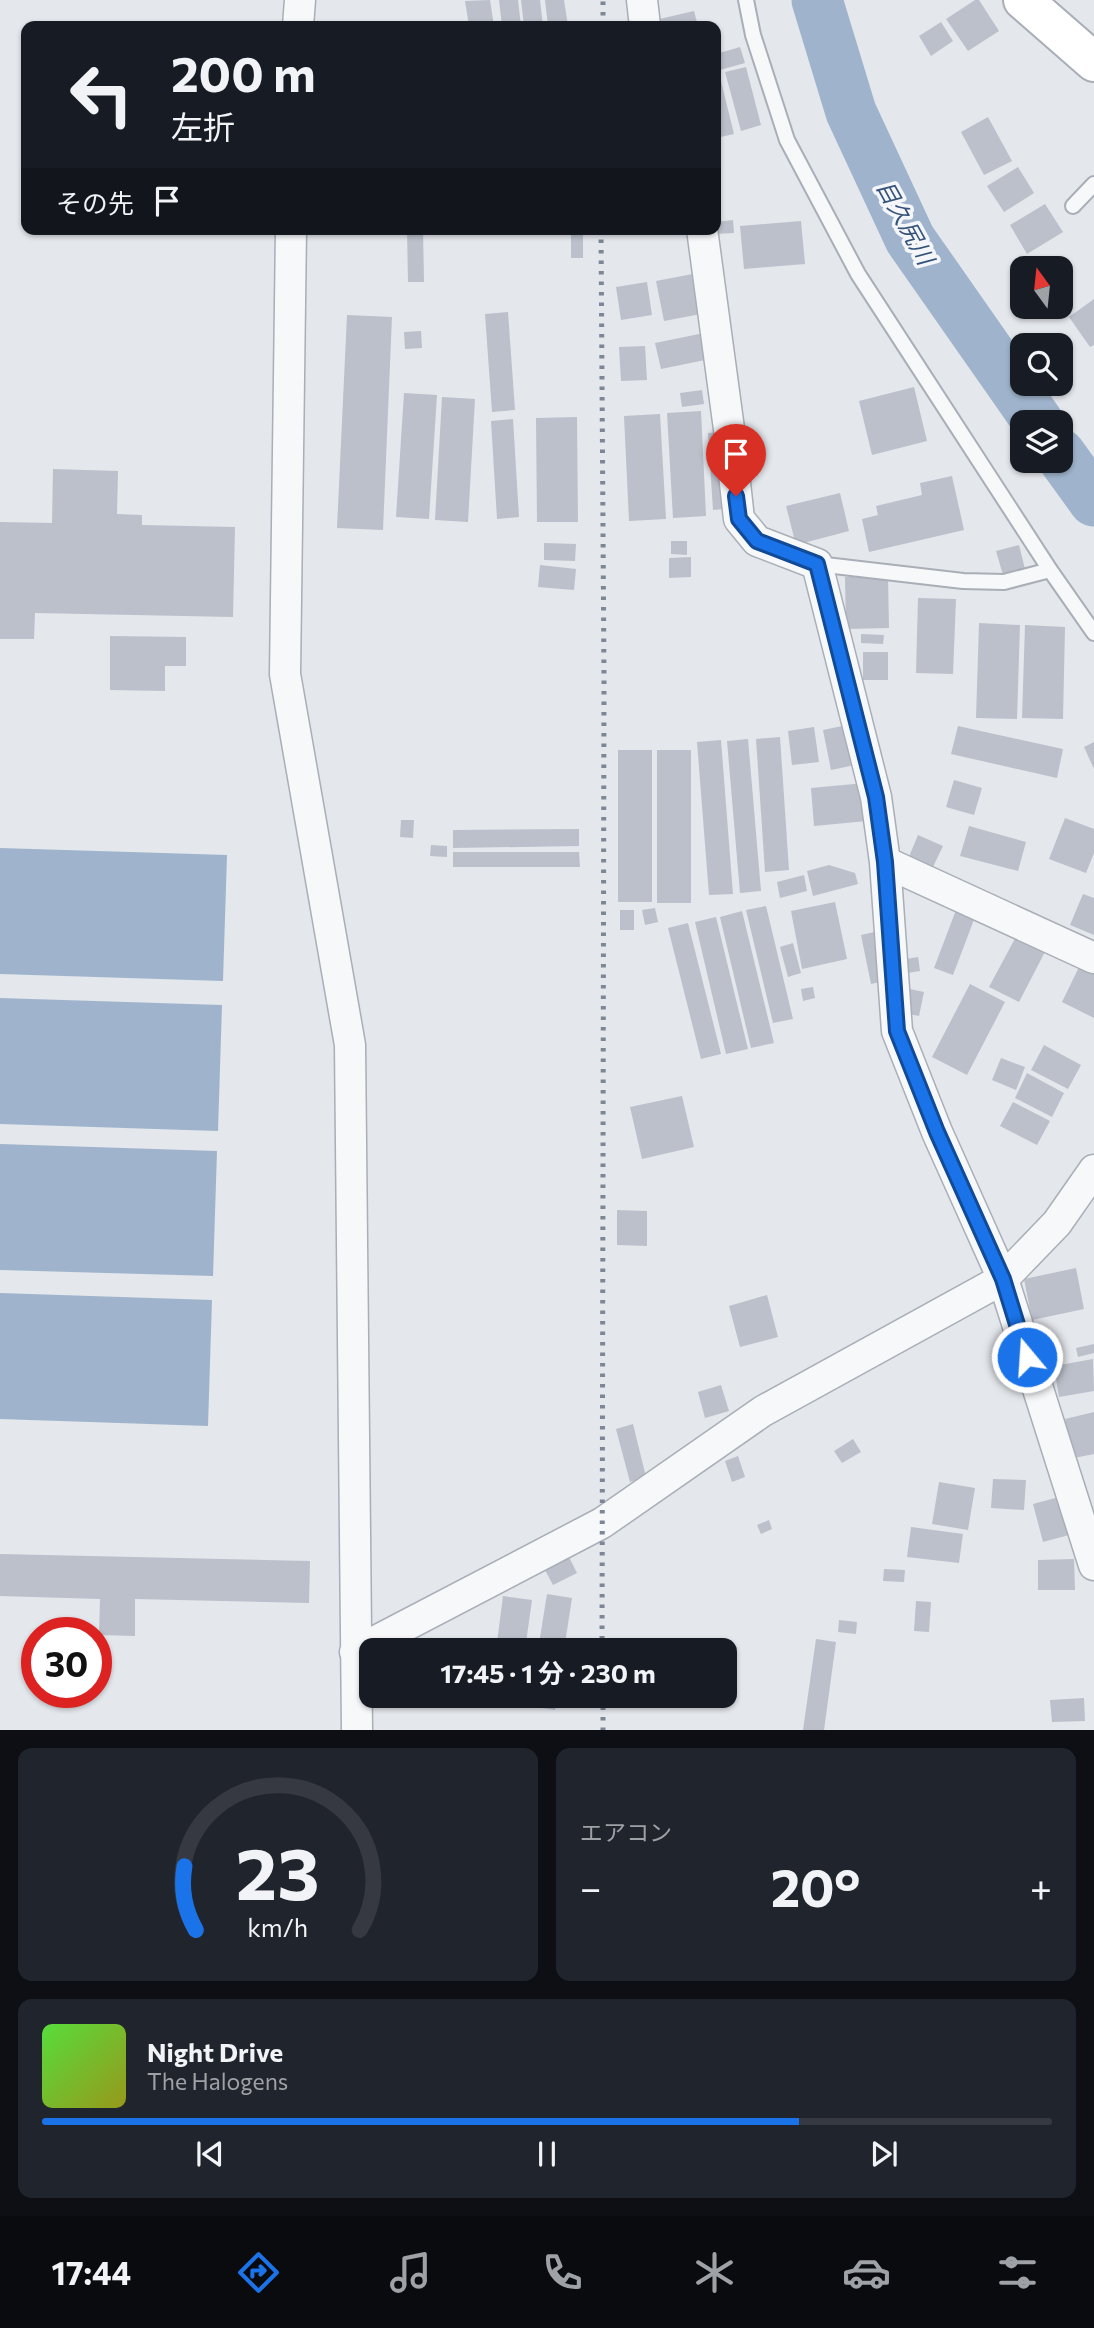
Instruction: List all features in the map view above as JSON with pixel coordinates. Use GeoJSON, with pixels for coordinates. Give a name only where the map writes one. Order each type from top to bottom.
{"type":"FeatureCollection","features":[{"type":"Feature","properties":{"kind":"street"},"geometry":{"type":"LineString","coordinates":[[298,21],[300,0]]}},
{"type":"Feature","properties":{"kind":"street"},"geometry":{"type":"LineString","coordinates":[[642,0],[644,21]]}},
{"type":"Feature","properties":{"kind":"street"},"geometry":{"type":"LineString","coordinates":[[1023,0],[1094,62]]}},
{"type":"Feature","properties":{"kind":"street"},"geometry":{"type":"LineString","coordinates":[[291,235],[285,674],[350,1045],[357,1730]]}},
{"type":"Feature","properties":{"kind":"street"},"geometry":{"type":"LineString","coordinates":[[703,235],[739,519],[757,541],[817,564],[876,797],[885,862],[897,1031],[937,1132],[1003,1279],[1094,1565]]}},
{"type":"Feature","properties":{"kind":"street"},"geometry":{"type":"LineString","coordinates":[[885,862],[1094,958]]}},
{"type":"Feature","properties":{"kind":"street"},"geometry":{"type":"LineString","coordinates":[[355,1651],[602,1523],[763,1411],[1003,1279],[1057,1223],[1094,1170]]}},
{"type":"Feature","properties":{"kind":"lane"},"geometry":{"type":"LineString","coordinates":[[746,0],[753,35],[788,140],[858,274],[1050,570],[1094,633]]}},
{"type":"Feature","properties":{"kind":"lane"},"geometry":{"type":"LineString","coordinates":[[1073,206],[1094,184]]}},
{"type":"Feature","properties":{"kind":"lane"},"geometry":{"type":"LineString","coordinates":[[817,564],[1004,582],[1050,570]]}},
{"type":"Feature","properties":{"kind":"water"},"geometry":{"type":"Polygon","coordinates":[[[0,848],[227,855],[223,981],[0,974],[0,848]]]}},
{"type":"Feature","properties":{"kind":"water"},"geometry":{"type":"Polygon","coordinates":[[[0,998],[222,1005],[218,1131],[0,1124],[0,998]]]}},
{"type":"Feature","properties":{"kind":"water"},"geometry":{"type":"Polygon","coordinates":[[[0,1144],[217,1151],[213,1276],[0,1270],[0,1144]]]}},
{"type":"Feature","properties":{"kind":"water"},"geometry":{"type":"Polygon","coordinates":[[[0,1293],[212,1300],[208,1426],[0,1419],[0,1293]]]}},
{"type":"Feature","properties":{"kind":"building"},"geometry":{"type":"Polygon","coordinates":[[[490,0],[493,21],[468,21],[465,1],[490,0]]]}},
{"type":"Feature","properties":{"kind":"building"},"geometry":{"type":"Polygon","coordinates":[[[499,0],[518,0],[520,21],[501,21],[499,0]]]}},
{"type":"Feature","properties":{"kind":"building"},"geometry":{"type":"Polygon","coordinates":[[[521,0],[540,0],[542,21],[523,21],[521,0]]]}},
{"type":"Feature","properties":{"kind":"building"},"geometry":{"type":"Polygon","coordinates":[[[545,0],[564,0],[567,21],[547,21],[545,0]]]}},
{"type":"Feature","properties":{"kind":"building"},"geometry":{"type":"Polygon","coordinates":[[[979,0],[999,31],[968,51],[946,19],[979,0]]]}},
{"type":"Feature","properties":{"kind":"building"},"geometry":{"type":"Polygon","coordinates":[[[694,11],[697,21],[655,21],[694,11]]]}},
{"type":"Feature","properties":{"kind":"building"},"geometry":{"type":"Polygon","coordinates":[[[941,22],[953,41],[931,56],[919,36],[941,22]]]}},
{"type":"Feature","properties":{"kind":"building"},"geometry":{"type":"Polygon","coordinates":[[[740,47],[745,63],[721,70],[721,53],[740,47]]]}},
{"type":"Feature","properties":{"kind":"building"},"geometry":{"type":"Polygon","coordinates":[[[746,67],[761,125],[741,131],[725,72],[746,67]]]}},
{"type":"Feature","properties":{"kind":"building"},"geometry":{"type":"Polygon","coordinates":[[[721,81],[734,134],[721,137],[721,81]]]}},
{"type":"Feature","properties":{"kind":"building"},"geometry":{"type":"Polygon","coordinates":[[[988,117],[1012,161],[984,175],[961,132],[988,117]]]}},
{"type":"Feature","properties":{"kind":"building"},"geometry":{"type":"Polygon","coordinates":[[[1018,167],[1034,193],[1004,212],[987,186],[1018,167]]]}},
{"type":"Feature","properties":{"kind":"building"},"geometry":{"type":"Polygon","coordinates":[[[1045,204],[1063,232],[1027,254],[1010,225],[1045,204]]]}},
{"type":"Feature","properties":{"kind":"building"},"geometry":{"type":"Polygon","coordinates":[[[733,220],[734,233],[721,234],[721,221],[733,220]]]}},
{"type":"Feature","properties":{"kind":"building"},"geometry":{"type":"Polygon","coordinates":[[[801,221],[805,264],[744,269],[740,226],[801,221]]]}},
{"type":"Feature","properties":{"kind":"building"},"geometry":{"type":"Polygon","coordinates":[[[407,235],[423,235],[424,282],[408,282],[407,235]]]}},
{"type":"Feature","properties":{"kind":"building"},"geometry":{"type":"Polygon","coordinates":[[[571,235],[583,235],[583,258],[571,258],[571,235]]]}},
{"type":"Feature","properties":{"kind":"building"},"geometry":{"type":"Polygon","coordinates":[[[698,273],[706,313],[664,321],[656,281],[698,273]]]}},
{"type":"Feature","properties":{"kind":"building"},"geometry":{"type":"Polygon","coordinates":[[[647,282],[652,315],[621,320],[616,287],[647,282]]]}},
{"type":"Feature","properties":{"kind":"building"},"geometry":{"type":"Polygon","coordinates":[[[1094,299],[1094,345],[1090,347],[1070,319],[1073,319],[1073,314],[1094,299]]]}},
{"type":"Feature","properties":{"kind":"building"},"geometry":{"type":"Polygon","coordinates":[[[508,312],[515,410],[492,412],[485,314],[508,312]]]}},
{"type":"Feature","properties":{"kind":"building"},"geometry":{"type":"Polygon","coordinates":[[[347,315],[392,317],[383,530],[337,528],[347,315]]]}},
{"type":"Feature","properties":{"kind":"building"},"geometry":{"type":"Polygon","coordinates":[[[421,331],[422,348],[405,349],[404,332],[421,331]]]}},
{"type":"Feature","properties":{"kind":"building"},"geometry":{"type":"Polygon","coordinates":[[[704,333],[710,359],[661,369],[655,343],[704,333]]]}},
{"type":"Feature","properties":{"kind":"building"},"geometry":{"type":"Polygon","coordinates":[[[645,346],[647,380],[621,381],[619,347],[645,346]]]}},
{"type":"Feature","properties":{"kind":"building"},"geometry":{"type":"Polygon","coordinates":[[[914,387],[927,441],[872,455],[859,401],[914,387]]]}},
{"type":"Feature","properties":{"kind":"building"},"geometry":{"type":"Polygon","coordinates":[[[702,390],[704,404],[682,407],[680,393],[702,390]]]}},
{"type":"Feature","properties":{"kind":"building"},"geometry":{"type":"Polygon","coordinates":[[[404,393],[437,395],[429,519],[396,517],[404,393]]]}},
{"type":"Feature","properties":{"kind":"building"},"geometry":{"type":"Polygon","coordinates":[[[442,397],[475,399],[468,522],[435,520],[442,397]]]}},
{"type":"Feature","properties":{"kind":"building"},"geometry":{"type":"Polygon","coordinates":[[[701,411],[706,516],[673,518],[667,413],[701,411]]]}},
{"type":"Feature","properties":{"kind":"building"},"geometry":{"type":"Polygon","coordinates":[[[660,414],[666,519],[629,521],[624,416],[660,414]]]}},
{"type":"Feature","properties":{"kind":"building"},"geometry":{"type":"Polygon","coordinates":[[[577,417],[578,522],[537,522],[536,418],[577,417]]]}},
{"type":"Feature","properties":{"kind":"building"},"geometry":{"type":"Polygon","coordinates":[[[513,419],[519,517],[497,519],[491,421],[513,419]]]}},
{"type":"Feature","properties":{"kind":"building"},"geometry":{"type":"Polygon","coordinates":[[[721,432],[725,509],[713,510],[708,433],[721,432]]]}},
{"type":"Feature","properties":{"kind":"building"},"geometry":{"type":"Polygon","coordinates":[[[53,469],[118,471],[117,514],[142,515],[142,525],[235,527],[233,617],[35,613],[34,639],[0,639],[0,522],[52,523],[53,469]]]}},
{"type":"Feature","properties":{"kind":"building"},"geometry":{"type":"Polygon","coordinates":[[[952,476],[964,530],[869,552],[862,519],[878,515],[876,506],[922,495],[920,483],[952,476]]]}},
{"type":"Feature","properties":{"kind":"building"},"geometry":{"type":"Polygon","coordinates":[[[840,493],[849,531],[796,545],[786,506],[840,493]]]}},
{"type":"Feature","properties":{"kind":"building"},"geometry":{"type":"Polygon","coordinates":[[[671,541],[687,541],[687,555],[671,554],[671,541]]]}},
{"type":"Feature","properties":{"kind":"building"},"geometry":{"type":"Polygon","coordinates":[[[544,543],[576,544],[575,561],[544,560],[544,543]]]}},
{"type":"Feature","properties":{"kind":"building"},"geometry":{"type":"Polygon","coordinates":[[[1019,545],[1025,569],[1003,575],[996,551],[1019,545]]]}},
{"type":"Feature","properties":{"kind":"building"},"geometry":{"type":"Polygon","coordinates":[[[691,557],[691,577],[669,578],[669,558],[691,557]]]}},
{"type":"Feature","properties":{"kind":"building"},"geometry":{"type":"Polygon","coordinates":[[[540,565],[576,569],[574,590],[538,587],[540,565]]]}},
{"type":"Feature","properties":{"kind":"building"},"geometry":{"type":"Polygon","coordinates":[[[845,577],[888,577],[889,628],[846,629],[845,577]]]}},
{"type":"Feature","properties":{"kind":"building"},"geometry":{"type":"Polygon","coordinates":[[[918,598],[956,599],[953,674],[916,673],[918,598]]]}},
{"type":"Feature","properties":{"kind":"building"},"geometry":{"type":"Polygon","coordinates":[[[979,623],[1020,625],[1017,719],[976,718],[979,623]]]}},
{"type":"Feature","properties":{"kind":"building"},"geometry":{"type":"Polygon","coordinates":[[[1025,625],[1065,627],[1063,719],[1022,718],[1025,625]]]}},
{"type":"Feature","properties":{"kind":"building"},"geometry":{"type":"Polygon","coordinates":[[[861,634],[884,635],[883,644],[861,643],[861,634]]]}},
{"type":"Feature","properties":{"kind":"building"},"geometry":{"type":"Polygon","coordinates":[[[110,636],[186,637],[186,666],[165,666],[165,691],[110,690],[110,636]]]}},
{"type":"Feature","properties":{"kind":"building"},"geometry":{"type":"Polygon","coordinates":[[[863,652],[888,652],[888,680],[863,680],[863,652]]]}},
{"type":"Feature","properties":{"kind":"building"},"geometry":{"type":"Polygon","coordinates":[[[847,725],[855,765],[831,770],[823,730],[847,725]]]}},
{"type":"Feature","properties":{"kind":"building"},"geometry":{"type":"Polygon","coordinates":[[[958,726],[1063,749],[1057,778],[951,754],[958,726]]]}},
{"type":"Feature","properties":{"kind":"building"},"geometry":{"type":"Polygon","coordinates":[[[814,727],[819,762],[792,765],[788,731],[814,727]]]}},
{"type":"Feature","properties":{"kind":"building"},"geometry":{"type":"Polygon","coordinates":[[[780,737],[789,870],[765,872],[756,739],[780,737]]]}},
{"type":"Feature","properties":{"kind":"building"},"geometry":{"type":"Polygon","coordinates":[[[748,739],[761,891],[740,893],[727,741],[748,739]]]}},
{"type":"Feature","properties":{"kind":"building"},"geometry":{"type":"Polygon","coordinates":[[[721,740],[733,894],[709,895],[697,742],[721,740]]]}},
{"type":"Feature","properties":{"kind":"building"},"geometry":{"type":"Polygon","coordinates":[[[1094,742],[1094,769],[1084,747],[1094,742]]]}},
{"type":"Feature","properties":{"kind":"building"},"geometry":{"type":"Polygon","coordinates":[[[618,750],[652,750],[652,902],[618,902],[618,750]]]}},
{"type":"Feature","properties":{"kind":"building"},"geometry":{"type":"Polygon","coordinates":[[[657,750],[691,750],[691,903],[657,903],[657,750]]]}},
{"type":"Feature","properties":{"kind":"building"},"geometry":{"type":"Polygon","coordinates":[[[954,780],[982,788],[974,815],[946,807],[954,780]]]}},
{"type":"Feature","properties":{"kind":"building"},"geometry":{"type":"Polygon","coordinates":[[[865,783],[867,821],[814,826],[811,788],[865,783]]]}},
{"type":"Feature","properties":{"kind":"building"},"geometry":{"type":"Polygon","coordinates":[[[1065,818],[1094,829],[1094,853],[1086,873],[1049,859],[1065,818]]]}},
{"type":"Feature","properties":{"kind":"building"},"geometry":{"type":"Polygon","coordinates":[[[401,820],[414,820],[413,838],[400,837],[401,820]]]}},
{"type":"Feature","properties":{"kind":"building"},"geometry":{"type":"Polygon","coordinates":[[[969,826],[1026,842],[1018,871],[960,856],[969,826]]]}},
{"type":"Feature","properties":{"kind":"building"},"geometry":{"type":"Polygon","coordinates":[[[579,829],[579,846],[453,848],[453,830],[579,829]]]}},
{"type":"Feature","properties":{"kind":"building"},"geometry":{"type":"Polygon","coordinates":[[[918,835],[943,846],[932,869],[908,859],[918,835]]]}},
{"type":"Feature","properties":{"kind":"building"},"geometry":{"type":"Polygon","coordinates":[[[431,845],[447,846],[447,857],[430,856],[431,845]]]}},
{"type":"Feature","properties":{"kind":"building"},"geometry":{"type":"Polygon","coordinates":[[[453,852],[579,852],[580,867],[453,867],[453,852]]]}},
{"type":"Feature","properties":{"kind":"building"},"geometry":{"type":"Polygon","coordinates":[[[829,865],[855,873],[858,884],[813,896],[807,871],[829,865]]]}},
{"type":"Feature","properties":{"kind":"building"},"geometry":{"type":"Polygon","coordinates":[[[804,875],[807,891],[780,898],[777,882],[804,875]]]}},
{"type":"Feature","properties":{"kind":"building"},"geometry":{"type":"Polygon","coordinates":[[[1083,894],[1094,898],[1094,935],[1070,925],[1083,894]]]}},
{"type":"Feature","properties":{"kind":"building"},"geometry":{"type":"Polygon","coordinates":[[[835,902],[847,959],[802,969],[791,911],[835,902]]]}},
{"type":"Feature","properties":{"kind":"building"},"geometry":{"type":"Polygon","coordinates":[[[766,906],[793,1019],[773,1023],[746,910],[766,906]]]}},
{"type":"Feature","properties":{"kind":"building"},"geometry":{"type":"Polygon","coordinates":[[[655,908],[658,922],[645,925],[642,910],[655,908]]]}},
{"type":"Feature","properties":{"kind":"building"},"geometry":{"type":"Polygon","coordinates":[[[620,910],[634,910],[634,930],[620,930],[620,910]]]}},
{"type":"Feature","properties":{"kind":"building"},"geometry":{"type":"Polygon","coordinates":[[[956,910],[975,917],[953,975],[934,968],[956,910]]]}},
{"type":"Feature","properties":{"kind":"building"},"geometry":{"type":"Polygon","coordinates":[[[742,911],[774,1043],[751,1048],[720,917],[742,911]]]}},
{"type":"Feature","properties":{"kind":"building"},"geometry":{"type":"Polygon","coordinates":[[[716,917],[748,1049],[726,1054],[695,922],[716,917]]]}},
{"type":"Feature","properties":{"kind":"building"},"geometry":{"type":"Polygon","coordinates":[[[688,923],[721,1054],[701,1059],[668,928],[688,923]]]}},
{"type":"Feature","properties":{"kind":"building"},"geometry":{"type":"Polygon","coordinates":[[[879,931],[890,980],[871,984],[861,935],[879,931]]]}},
{"type":"Feature","properties":{"kind":"building"},"geometry":{"type":"Polygon","coordinates":[[[1018,933],[1047,948],[1019,1002],[989,987],[1018,933]]]}},
{"type":"Feature","properties":{"kind":"building"},"geometry":{"type":"Polygon","coordinates":[[[793,943],[801,973],[788,977],[780,947],[793,943]]]}},
{"type":"Feature","properties":{"kind":"building"},"geometry":{"type":"Polygon","coordinates":[[[918,957],[920,971],[908,973],[906,959],[918,957]]]}},
{"type":"Feature","properties":{"kind":"building"},"geometry":{"type":"Polygon","coordinates":[[[1081,963],[1094,970],[1094,1018],[1062,1002],[1081,963]]]}},
{"type":"Feature","properties":{"kind":"building"},"geometry":{"type":"Polygon","coordinates":[[[970,984],[1005,1002],[967,1075],[932,1057],[970,984]]]}},
{"type":"Feature","properties":{"kind":"building"},"geometry":{"type":"Polygon","coordinates":[[[813,987],[815,998],[803,1001],[801,989],[813,987]]]}},
{"type":"Feature","properties":{"kind":"building"},"geometry":{"type":"Polygon","coordinates":[[[910,989],[924,992],[919,1016],[904,1013],[910,989]]]}},
{"type":"Feature","properties":{"kind":"building"},"geometry":{"type":"Polygon","coordinates":[[[1044,1045],[1081,1065],[1068,1089],[1031,1070],[1044,1045]]]}},
{"type":"Feature","properties":{"kind":"building"},"geometry":{"type":"Polygon","coordinates":[[[1001,1058],[1025,1067],[1016,1090],[992,1080],[1001,1058]]]}},
{"type":"Feature","properties":{"kind":"building"},"geometry":{"type":"Polygon","coordinates":[[[1027,1073],[1064,1093],[1052,1117],[1015,1098],[1027,1073]]]}},
{"type":"Feature","properties":{"kind":"building"},"geometry":{"type":"Polygon","coordinates":[[[682,1096],[694,1147],[642,1159],[630,1107],[682,1096]]]}},
{"type":"Feature","properties":{"kind":"building"},"geometry":{"type":"Polygon","coordinates":[[[1013,1102],[1050,1121],[1037,1145],[1000,1126],[1013,1102]]]}},
{"type":"Feature","properties":{"kind":"building"},"geometry":{"type":"Polygon","coordinates":[[[617,1210],[647,1211],[647,1246],[617,1245],[617,1210]]]}},
{"type":"Feature","properties":{"kind":"building"},"geometry":{"type":"Polygon","coordinates":[[[1076,1268],[1084,1309],[1032,1320],[1024,1279],[1076,1268]]]}},
{"type":"Feature","properties":{"kind":"building"},"geometry":{"type":"Polygon","coordinates":[[[767,1295],[778,1337],[740,1347],[729,1306],[767,1295]]]}},
{"type":"Feature","properties":{"kind":"building"},"geometry":{"type":"Polygon","coordinates":[[[1094,1344],[1094,1353],[1078,1357],[1076,1348],[1094,1344]]]}},
{"type":"Feature","properties":{"kind":"building"},"geometry":{"type":"Polygon","coordinates":[[[1093,1359],[1094,1391],[1059,1397],[1054,1366],[1093,1359]]]}},
{"type":"Feature","properties":{"kind":"building"},"geometry":{"type":"Polygon","coordinates":[[[721,1385],[729,1411],[705,1418],[698,1392],[721,1385]]]}},
{"type":"Feature","properties":{"kind":"building"},"geometry":{"type":"Polygon","coordinates":[[[1094,1412],[1094,1454],[1074,1458],[1065,1419],[1094,1412]]]}},
{"type":"Feature","properties":{"kind":"building"},"geometry":{"type":"Polygon","coordinates":[[[633,1424],[646,1477],[630,1482],[616,1429],[633,1424]]]}},
{"type":"Feature","properties":{"kind":"building"},"geometry":{"type":"Polygon","coordinates":[[[853,1439],[861,1452],[842,1463],[834,1451],[853,1439]]]}},
{"type":"Feature","properties":{"kind":"building"},"geometry":{"type":"Polygon","coordinates":[[[738,1456],[745,1477],[732,1482],[725,1461],[738,1456]]]}},
{"type":"Feature","properties":{"kind":"building"},"geometry":{"type":"Polygon","coordinates":[[[993,1479],[1026,1480],[1024,1510],[991,1508],[993,1479]]]}},
{"type":"Feature","properties":{"kind":"building"},"geometry":{"type":"Polygon","coordinates":[[[939,1482],[975,1488],[968,1530],[932,1524],[939,1482]]]}},
{"type":"Feature","properties":{"kind":"building"},"geometry":{"type":"Polygon","coordinates":[[[1059,1497],[1069,1535],[1043,1542],[1033,1504],[1059,1497]]]}},
{"type":"Feature","properties":{"kind":"building"},"geometry":{"type":"Polygon","coordinates":[[[769,1520],[772,1529],[761,1534],[757,1525],[769,1520]]]}},
{"type":"Feature","properties":{"kind":"building"},"geometry":{"type":"Polygon","coordinates":[[[911,1527],[963,1534],[959,1563],[907,1557],[911,1527]]]}},
{"type":"Feature","properties":{"kind":"building"},"geometry":{"type":"Polygon","coordinates":[[[0,1554],[310,1561],[309,1603],[135,1599],[135,1636],[112,1635],[112,1617],[100,1617],[100,1599],[0,1596],[0,1554]]]}},
{"type":"Feature","properties":{"kind":"building"},"geometry":{"type":"Polygon","coordinates":[[[569,1557],[577,1573],[553,1585],[545,1570],[569,1557]]]}},
{"type":"Feature","properties":{"kind":"building"},"geometry":{"type":"Polygon","coordinates":[[[1074,1559],[1075,1590],[1038,1590],[1038,1560],[1074,1559]]]}},
{"type":"Feature","properties":{"kind":"building"},"geometry":{"type":"Polygon","coordinates":[[[884,1569],[905,1570],[904,1582],[883,1581],[884,1569]]]}},
{"type":"Feature","properties":{"kind":"building"},"geometry":{"type":"Polygon","coordinates":[[[547,1594],[572,1598],[566,1638],[540,1638],[547,1594]]]}},
{"type":"Feature","properties":{"kind":"building"},"geometry":{"type":"Polygon","coordinates":[[[503,1596],[532,1600],[527,1638],[498,1638],[503,1596]]]}},
{"type":"Feature","properties":{"kind":"building"},"geometry":{"type":"Polygon","coordinates":[[[916,1601],[931,1602],[929,1632],[914,1631],[916,1601]]]}},
{"type":"Feature","properties":{"kind":"building"},"geometry":{"type":"Polygon","coordinates":[[[839,1620],[857,1622],[856,1634],[838,1632],[839,1620]]]}},
{"type":"Feature","properties":{"kind":"building"},"geometry":{"type":"Polygon","coordinates":[[[816,1639],[836,1642],[824,1730],[803,1730],[816,1639]]]}},
{"type":"Feature","properties":{"kind":"building"},"geometry":{"type":"Polygon","coordinates":[[[1084,1698],[1085,1721],[1052,1722],[1050,1700],[1084,1698]]]}},
{"type":"Feature","properties":{"kind":"waterway","name":"目久尻川"},"geometry":{"type":"LineString","coordinates":[[817,0],[851,112],[910,239],[1030,410]]}},
{"type":"Feature","properties":{"kind":"waterway","name":"目久尻川"},"geometry":{"type":"LineString","coordinates":[[1073,472],[1094,501]]}},
{"type":"Feature","properties":{"kind":"railway"},"geometry":{"type":"LineString","coordinates":[[603,0],[603,21]]}},
{"type":"Feature","properties":{"kind":"railway"},"geometry":{"type":"LineString","coordinates":[[601,235],[604,679],[602,1638]]}},
{"type":"Feature","properties":{"kind":"railway"},"geometry":{"type":"LineString","coordinates":[[603,1708],[603,1730]]}},
{"type":"Feature","properties":{"kind":"route"},"geometry":{"type":"LineString","coordinates":[[736,496],[739,519],[757,541],[817,564],[876,797],[885,862],[897,1031],[937,1132],[1003,1279],[1027,1357]]}}]}
